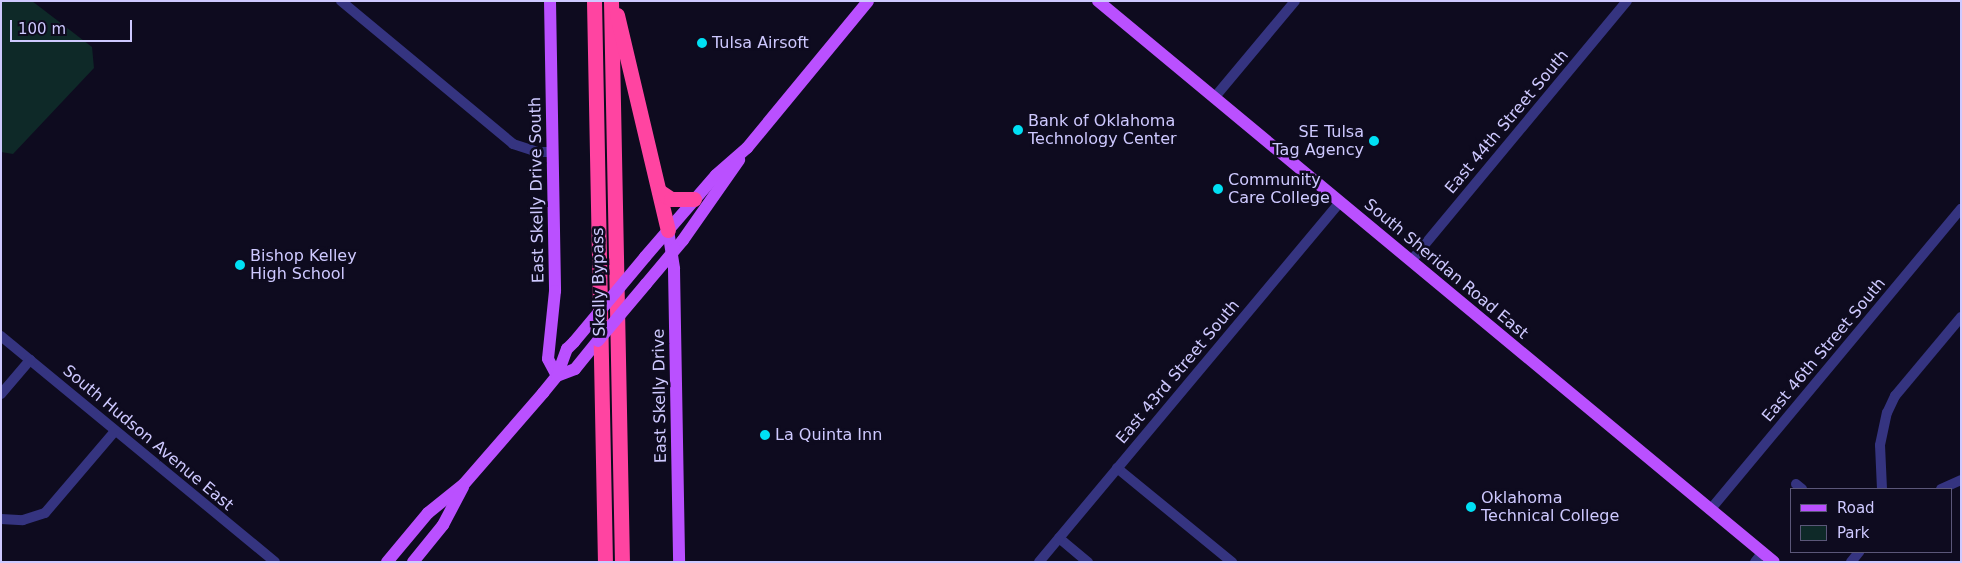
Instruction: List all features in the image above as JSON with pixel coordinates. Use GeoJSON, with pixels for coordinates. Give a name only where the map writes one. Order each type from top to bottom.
{"type":"FeatureCollection","features":[{"type":"Feature","properties":{"kind":"highway","name":"Skelly Bypass"},"geometry":{"type":"LineString","coordinates":[[594,1],[605,562]]}},
{"type":"Feature","properties":{"kind":"highway","name":"Skelly Bypass"},"geometry":{"type":"LineString","coordinates":[[612,1],[622,562]]}},
{"type":"Feature","properties":{"kind":"highway"},"geometry":{"type":"LineString","coordinates":[[612,1],[668,230]]}},
{"type":"Feature","properties":{"kind":"highway"},"geometry":{"type":"LineString","coordinates":[[659,191],[671,199],[694,199]]}},
{"type":"Feature","properties":{"kind":"main road","name":"East Skelly Drive South"},"geometry":{"type":"LineString","coordinates":[[550,1],[555,291],[548,359],[557,376]]}},
{"type":"Feature","properties":{"kind":"main road"},"geometry":{"type":"LineString","coordinates":[[388,562],[428,512],[464,484],[557,376],[567,349],[694,199],[747,148],[868,1]]}},
{"type":"Feature","properties":{"kind":"main road","name":"South Sheridan Road East"},"geometry":{"type":"LineString","coordinates":[[1098,1],[1710,510],[1759,557],[1774,562]]}},
{"type":"Feature","properties":{"kind":"main road"},"geometry":{"type":"LineString","coordinates":[[557,376],[575,369],[671,254],[725,183],[747,148]]}},
{"type":"Feature","properties":{"kind":"main road","name":"East Skelly Drive"},"geometry":{"type":"LineString","coordinates":[[668,230],[674,269],[680,562]]}},
{"type":"Feature","properties":{"kind":"main road"},"geometry":{"type":"LineString","coordinates":[[413,562],[443,525],[464,484]]}},
{"type":"Feature","properties":{"kind":"street"},"geometry":{"type":"LineString","coordinates":[[341,1],[513,144],[538,152],[553,152]]}},
{"type":"Feature","properties":{"kind":"street"},"geometry":{"type":"LineString","coordinates":[[1214,98],[1295,1]]}},
{"type":"Feature","properties":{"kind":"street","name":"East 44th Street South"},"geometry":{"type":"LineString","coordinates":[[1411,261],[1627,1]]}},
{"type":"Feature","properties":{"kind":"street","name":"East 43rd Street South"},"geometry":{"type":"LineString","coordinates":[[1040,562],[1340,202]]}},
{"type":"Feature","properties":{"kind":"street","name":"East 46th Street South"},"geometry":{"type":"LineString","coordinates":[[1710,510],[1961,209]]}},
{"type":"Feature","properties":{"kind":"street"},"geometry":{"type":"LineString","coordinates":[[1882,488],[1880,445],[1887,413],[1895,396],[1961,317]]}},
{"type":"Feature","properties":{"kind":"street","name":"South Hudson Avenue East"},"geometry":{"type":"LineString","coordinates":[[1,336],[275,562]]}},
{"type":"Feature","properties":{"kind":"street"},"geometry":{"type":"LineString","coordinates":[[1,394],[30,360]]}},
{"type":"Feature","properties":{"kind":"street"},"geometry":{"type":"LineString","coordinates":[[1,519],[23,520],[45,512],[115,431]]}},
{"type":"Feature","properties":{"kind":"street"},"geometry":{"type":"LineString","coordinates":[[1117,468],[1232,562]]}},
{"type":"Feature","properties":{"kind":"street"},"geometry":{"type":"LineString","coordinates":[[1943,488],[1960,481]]}},
{"type":"Feature","properties":{"kind":"street"},"geometry":{"type":"LineString","coordinates":[[1059,538],[1088,562]]}},
{"type":"Feature","properties":{"kind":"green space"},"geometry":{"type":"Polygon","coordinates":[[[1,1],[32,1],[92,47],[94,68],[13,154],[1,152],[1,1]]]}},
{"type":"Feature","properties":{"kind":"place","name":"Tulsa Airsoft"},"geometry":{"type":"Point","coordinates":[702,43]}},
{"type":"Feature","properties":{"kind":"place","name":"Bank of Oklahoma Technology Center"},"geometry":{"type":"Point","coordinates":[1018,130]}},
{"type":"Feature","properties":{"kind":"place","name":"SE Tulsa Tag Agency"},"geometry":{"type":"Point","coordinates":[1374,141]}},
{"type":"Feature","properties":{"kind":"place","name":"Community Care College"},"geometry":{"type":"Point","coordinates":[1218,189]}},
{"type":"Feature","properties":{"kind":"place","name":"Bishop Kelley High School"},"geometry":{"type":"Point","coordinates":[240,265]}},
{"type":"Feature","properties":{"kind":"place","name":"La Quinta Inn"},"geometry":{"type":"Point","coordinates":[765,435]}},
{"type":"Feature","properties":{"kind":"place","name":"Oklahoma Technical College"},"geometry":{"type":"Point","coordinates":[1471,507]}}]}
